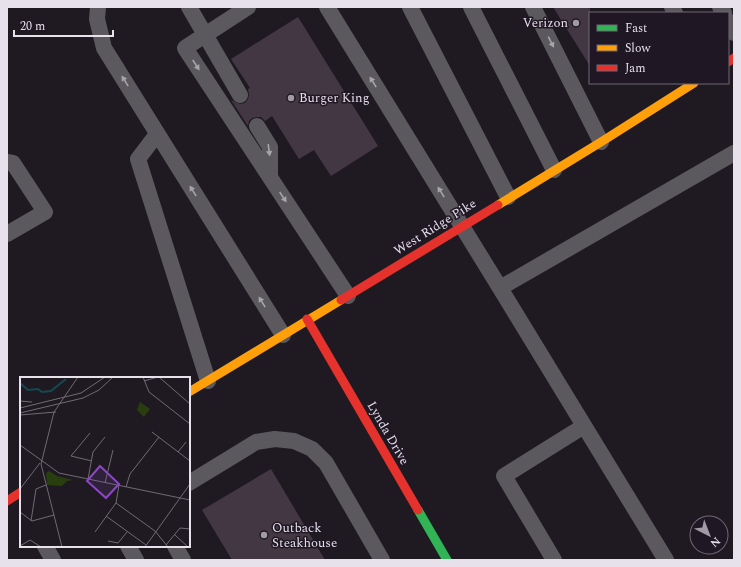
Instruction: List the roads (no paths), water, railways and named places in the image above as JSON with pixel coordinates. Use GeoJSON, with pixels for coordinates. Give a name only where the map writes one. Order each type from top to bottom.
{"type":"FeatureCollection","features":[{"type":"Feature","properties":{"kind":"main road","name":"West Ridge Pike"},"geometry":{"type":"LineString","coordinates":[[190,391],[508,197],[602,142],[692,84]]}},
{"type":"Feature","properties":{"kind":"main road","name":"Lynda Drive"},"geometry":{"type":"LineString","coordinates":[[307,319],[447,560]]}},
{"type":"Feature","properties":{"kind":"lane"},"geometry":{"type":"LineString","coordinates":[[98,7],[97,19],[104,48],[282,335]]}},
{"type":"Feature","properties":{"kind":"lane"},"geometry":{"type":"LineString","coordinates":[[189,7],[240,95]]}},
{"type":"Feature","properties":{"kind":"lane"},"geometry":{"type":"LineString","coordinates":[[248,7],[185,48],[348,296]]}},
{"type":"Feature","properties":{"kind":"lane"},"geometry":{"type":"LineString","coordinates":[[327,7],[666,560]]}},
{"type":"Feature","properties":{"kind":"lane"},"geometry":{"type":"LineString","coordinates":[[410,7],[508,197]]}},
{"type":"Feature","properties":{"kind":"lane"},"geometry":{"type":"LineString","coordinates":[[472,7],[554,170]]}},
{"type":"Feature","properties":{"kind":"lane"},"geometry":{"type":"LineString","coordinates":[[533,7],[602,142]]}},
{"type":"Feature","properties":{"kind":"lane"},"geometry":{"type":"LineString","coordinates":[[729,24],[734,33]]}},
{"type":"Feature","properties":{"kind":"lane"},"geometry":{"type":"LineString","coordinates":[[258,126],[270,147],[270,177]]}},
{"type":"Feature","properties":{"kind":"lane"},"geometry":{"type":"LineString","coordinates":[[157,134],[138,159],[208,381]]}},
{"type":"Feature","properties":{"kind":"lane"},"geometry":{"type":"LineString","coordinates":[[500,288],[734,153]]}},
{"type":"Feature","properties":{"kind":"lane"},"geometry":{"type":"LineString","coordinates":[[7,234],[45,212],[10,163]]}},
{"type":"Feature","properties":{"kind":"lane"},"geometry":{"type":"LineString","coordinates":[[554,560],[504,476],[584,426]]}},
{"type":"Feature","properties":{"kind":"lane"},"geometry":{"type":"LineString","coordinates":[[190,482],[256,442],[275,438],[294,441],[312,450],[326,463],[382,560]]}},
{"type":"Feature","properties":{"kind":"lane"},"geometry":{"type":"LineString","coordinates":[[46,547],[52,560]]}},
{"type":"Feature","properties":{"kind":"lane"},"geometry":{"type":"LineString","coordinates":[[129,547],[136,560]]}},
{"type":"Feature","properties":{"kind":"lane"},"geometry":{"type":"LineString","coordinates":[[176,547],[183,560]]}},
{"type":"Feature","properties":{"kind":"place","name":"Verizon"},"geometry":{"type":"Point","coordinates":[576,23]}},
{"type":"Feature","properties":{"kind":"place","name":"Burger King"},"geometry":{"type":"Point","coordinates":[291,98]}},
{"type":"Feature","properties":{"kind":"place","name":"Outback Steakhouse"},"geometry":{"type":"Point","coordinates":[264,535]}}]}
